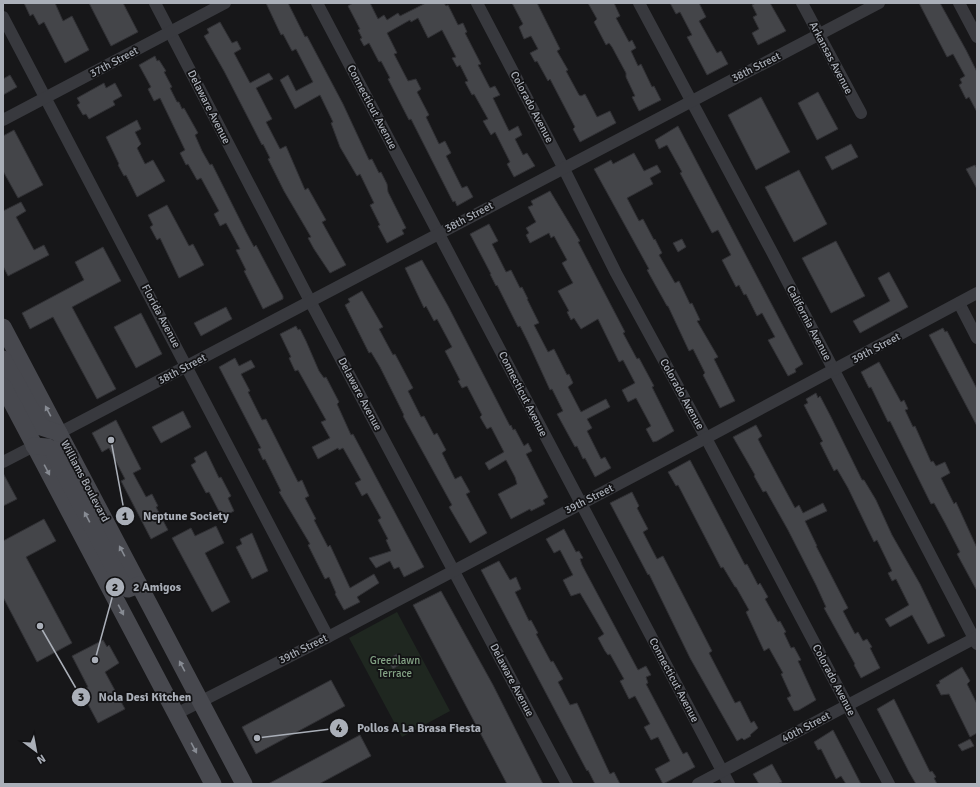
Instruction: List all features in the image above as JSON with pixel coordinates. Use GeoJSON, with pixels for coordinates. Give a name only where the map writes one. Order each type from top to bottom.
{"type":"FeatureCollection","features":[{"type":"Feature","properties":{"kind":"main road","name":"Williams Boulevard"},"geometry":{"type":"LineString","coordinates":[[3,327],[244,784]]}},
{"type":"Feature","properties":{"kind":"main road"},"geometry":{"type":"LineString","coordinates":[[3,359],[40,427],[59,433]]}},
{"type":"Feature","properties":{"kind":"main road"},"geometry":{"type":"LineString","coordinates":[[3,386],[213,784]]}},
{"type":"Feature","properties":{"kind":"main road"},"geometry":{"type":"LineString","coordinates":[[34,446],[48,447],[53,452],[123,585],[128,589],[139,585]]}},
{"type":"Feature","properties":{"kind":"street","name":"Delaware Avenue"},"geometry":{"type":"LineString","coordinates":[[155,3],[310,301],[567,784]]}},
{"type":"Feature","properties":{"kind":"street","name":"37th Street"},"geometry":{"type":"LineString","coordinates":[[3,120],[225,3]]}},
{"type":"Feature","properties":{"kind":"street","name":"Connecticut Avenue"},"geometry":{"type":"LineString","coordinates":[[317,3],[729,784]]}},
{"type":"Feature","properties":{"kind":"street","name":"Colorado Avenue"},"geometry":{"type":"LineString","coordinates":[[477,3],[563,167],[616,273],[706,438],[889,784]]}},
{"type":"Feature","properties":{"kind":"street","name":"California Avenue"},"geometry":{"type":"LineString","coordinates":[[640,3],[976,640]]}},
{"type":"Feature","properties":{"kind":"street","name":"Arkansas Avenue"},"geometry":{"type":"LineString","coordinates":[[802,3],[861,113]]}},
{"type":"Feature","properties":{"kind":"street","name":"38th Street"},"geometry":{"type":"LineString","coordinates":[[59,433],[563,167],[878,3]]}},
{"type":"Feature","properties":{"kind":"street"},"geometry":{"type":"LineString","coordinates":[[959,3],[977,37]]}},
{"type":"Feature","properties":{"kind":"street","name":"Florida Avenue"},"geometry":{"type":"LineString","coordinates":[[3,17],[328,637]]}},
{"type":"Feature","properties":{"kind":"street","name":"39th Street"},"geometry":{"type":"LineString","coordinates":[[176,714],[328,637],[977,294]]}},
{"type":"Feature","properties":{"kind":"street"},"geometry":{"type":"LineString","coordinates":[[959,303],[977,338]]}},
{"type":"Feature","properties":{"kind":"street"},"geometry":{"type":"LineString","coordinates":[[3,462],[34,446]]}},
{"type":"Feature","properties":{"kind":"street","name":"40th Street"},"geometry":{"type":"LineString","coordinates":[[698,784],[847,704],[976,640]]}},
{"type":"Feature","properties":{"kind":"green space","name":"Greenlawn Terrace"},"geometry":{"type":"Polygon","coordinates":[[[397,612],[450,711],[402,737],[349,638],[397,612]]]}},
{"type":"Feature","properties":{"kind":"building"},"geometry":{"type":"Polygon","coordinates":[[[24,3],[55,3],[63,21],[72,16],[89,50],[65,63],[44,22],[39,25],[33,14],[30,16],[24,3]]]}},
{"type":"Feature","properties":{"kind":"building"},"geometry":{"type":"Polygon","coordinates":[[[89,3],[123,3],[138,32],[111,46],[89,3]]]}},
{"type":"Feature","properties":{"kind":"building"},"geometry":{"type":"Polygon","coordinates":[[[266,3],[288,3],[305,37],[307,36],[343,104],[369,160],[372,159],[379,173],[381,172],[387,184],[388,192],[406,228],[402,230],[404,234],[387,243],[378,226],[380,225],[370,205],[374,203],[360,174],[357,176],[340,147],[331,123],[333,122],[320,95],[295,109],[280,80],[288,75],[296,91],[313,82],[296,49],[292,51],[283,34],[281,35],[266,3]]]}},
{"type":"Feature","properties":{"kind":"building"},"geometry":{"type":"Polygon","coordinates":[[[353,3],[370,3],[378,19],[384,15],[387,20],[398,13],[400,16],[426,3],[444,3],[446,6],[448,5],[458,25],[463,23],[467,32],[465,33],[481,64],[478,65],[490,88],[495,86],[500,95],[493,98],[509,131],[518,126],[522,135],[515,139],[523,155],[527,153],[535,166],[514,177],[507,164],[510,162],[495,132],[491,135],[483,121],[488,119],[474,94],[472,95],[465,82],[468,81],[460,65],[457,67],[452,58],[456,57],[442,30],[428,38],[418,18],[411,22],[410,20],[387,33],[397,53],[394,54],[408,81],[416,79],[421,89],[417,92],[429,115],[426,117],[439,144],[445,141],[451,153],[446,156],[462,188],[467,186],[473,197],[457,206],[455,201],[453,202],[411,119],[409,120],[388,79],[390,78],[381,61],[379,62],[369,43],[364,46],[360,39],[362,38],[358,30],[360,29],[348,6],[353,3]]]}},
{"type":"Feature","properties":{"kind":"building"},"geometry":{"type":"Polygon","coordinates":[[[512,3],[537,3],[560,49],[557,51],[568,70],[566,71],[579,95],[581,96],[585,94],[597,117],[610,111],[616,123],[580,142],[573,129],[575,127],[550,79],[548,81],[537,61],[535,62],[530,53],[538,49],[531,36],[524,39],[519,27],[523,24],[512,3]]]}},
{"type":"Feature","properties":{"kind":"building"},"geometry":{"type":"Polygon","coordinates":[[[588,3],[614,3],[620,16],[616,18],[629,42],[632,40],[636,48],[631,51],[638,66],[641,64],[652,87],[654,86],[661,100],[639,111],[632,97],[635,96],[626,77],[626,73],[612,47],[609,43],[606,45],[594,22],[597,19],[588,3]]]}},
{"type":"Feature","properties":{"kind":"building"},"geometry":{"type":"Polygon","coordinates":[[[670,3],[699,3],[706,17],[699,21],[717,53],[721,51],[728,64],[707,75],[687,37],[692,35],[680,12],[676,14],[670,3]]]}},
{"type":"Feature","properties":{"kind":"building"},"geometry":{"type":"Polygon","coordinates":[[[756,3],[770,3],[786,31],[758,45],[752,33],[759,29],[753,17],[757,15],[752,5],[756,3]]]}},
{"type":"Feature","properties":{"kind":"building"},"geometry":{"type":"Polygon","coordinates":[[[919,3],[940,3],[966,50],[977,72],[977,112],[969,97],[966,99],[959,85],[962,83],[960,79],[965,76],[953,54],[947,57],[919,3]]]}},
{"type":"Feature","properties":{"kind":"building"},"geometry":{"type":"Polygon","coordinates":[[[220,22],[232,43],[237,41],[241,49],[234,53],[250,83],[269,73],[273,79],[256,88],[272,119],[266,122],[280,149],[286,146],[305,190],[308,188],[326,220],[322,222],[346,265],[330,273],[308,238],[311,237],[284,191],[268,159],[270,158],[263,144],[262,145],[224,71],[204,36],[209,33],[207,29],[220,22]]]}},
{"type":"Feature","properties":{"kind":"building"},"geometry":{"type":"Polygon","coordinates":[[[155,56],[157,61],[159,60],[166,71],[164,72],[172,87],[170,88],[177,102],[179,102],[182,109],[184,108],[198,133],[195,135],[202,151],[210,165],[212,164],[254,247],[256,245],[283,296],[283,299],[263,309],[244,271],[246,270],[236,250],[240,249],[226,223],[220,226],[214,214],[219,211],[201,178],[197,180],[188,164],[186,165],[180,153],[185,150],[160,98],[154,101],[148,89],[151,87],[139,65],[155,56]]]}},
{"type":"Feature","properties":{"kind":"building"},"geometry":{"type":"Polygon","coordinates":[[[10,75],[17,87],[3,95],[3,79],[10,75]]]}},
{"type":"Feature","properties":{"kind":"building"},"geometry":{"type":"Polygon","coordinates":[[[104,83],[106,88],[115,83],[122,96],[113,101],[115,105],[89,119],[86,114],[83,115],[77,105],[80,103],[77,98],[104,83]]]}},
{"type":"Feature","properties":{"kind":"building"},"geometry":{"type":"Polygon","coordinates":[[[818,92],[838,129],[817,140],[798,103],[818,92]]]}},
{"type":"Feature","properties":{"kind":"building"},"geometry":{"type":"Polygon","coordinates":[[[761,97],[790,152],[756,170],[728,115],[761,97]]]}},
{"type":"Feature","properties":{"kind":"building"},"geometry":{"type":"Polygon","coordinates":[[[137,120],[141,129],[135,132],[141,144],[137,148],[145,164],[153,160],[165,181],[137,197],[126,175],[124,176],[118,165],[119,164],[106,137],[137,120]]]}},
{"type":"Feature","properties":{"kind":"building"},"geometry":{"type":"Polygon","coordinates":[[[678,126],[803,364],[795,369],[796,372],[788,376],[768,340],[775,337],[762,313],[757,316],[746,294],[744,295],[739,285],[736,287],[722,260],[731,255],[718,230],[712,233],[667,145],[659,149],[655,140],[678,126]]]}},
{"type":"Feature","properties":{"kind":"building"},"geometry":{"type":"Polygon","coordinates":[[[14,130],[43,185],[18,198],[3,171],[3,136],[14,130]]]}},
{"type":"Feature","properties":{"kind":"building"},"geometry":{"type":"Polygon","coordinates":[[[851,144],[858,157],[832,170],[825,157],[851,144]]]}},
{"type":"Feature","properties":{"kind":"building"},"geometry":{"type":"Polygon","coordinates":[[[634,153],[644,171],[657,165],[661,172],[650,178],[653,184],[627,198],[639,221],[643,219],[654,240],[655,239],[662,253],[659,255],[675,283],[679,281],[690,304],[692,303],[700,320],[697,321],[718,357],[714,359],[735,401],[720,408],[703,375],[705,373],[693,349],[689,351],[668,306],[647,270],[649,269],[594,169],[611,160],[613,164],[634,153]]]}},
{"type":"Feature","properties":{"kind":"building"},"geometry":{"type":"Polygon","coordinates":[[[975,165],[977,169],[977,189],[966,169],[975,165]]]}},
{"type":"Feature","properties":{"kind":"building"},"geometry":{"type":"Polygon","coordinates":[[[799,170],[827,224],[794,242],[765,187],[799,170]]]}},
{"type":"Feature","properties":{"kind":"building"},"geometry":{"type":"Polygon","coordinates":[[[550,191],[580,241],[578,242],[625,332],[623,333],[654,386],[652,387],[674,431],[657,441],[653,442],[646,429],[651,426],[636,398],[628,402],[622,390],[635,383],[623,360],[619,362],[598,319],[581,329],[574,318],[571,320],[567,312],[569,311],[558,291],[573,283],[562,263],[567,260],[554,236],[551,238],[549,233],[530,243],[526,235],[529,233],[526,228],[536,222],[528,207],[533,205],[531,201],[550,191]]]}},
{"type":"Feature","properties":{"kind":"building"},"geometry":{"type":"Polygon","coordinates":[[[21,202],[26,211],[16,217],[34,250],[44,245],[49,255],[8,276],[3,266],[3,211],[21,202]]]}},
{"type":"Feature","properties":{"kind":"building"},"geometry":{"type":"Polygon","coordinates":[[[167,205],[189,246],[193,244],[204,265],[179,278],[160,238],[157,240],[150,227],[153,225],[148,215],[167,205]]]}},
{"type":"Feature","properties":{"kind":"building"},"geometry":{"type":"Polygon","coordinates":[[[489,224],[498,241],[492,244],[506,272],[511,270],[520,288],[522,287],[539,323],[534,325],[548,352],[554,349],[567,375],[569,374],[573,383],[568,387],[581,412],[606,399],[610,407],[587,419],[592,428],[587,431],[601,459],[605,457],[611,468],[595,477],[585,458],[583,459],[577,446],[575,447],[557,414],[563,411],[552,389],[550,390],[520,326],[518,327],[470,234],[489,224]]]}},
{"type":"Feature","properties":{"kind":"building"},"geometry":{"type":"Polygon","coordinates":[[[682,239],[686,247],[678,252],[673,243],[682,239]]]}},
{"type":"Feature","properties":{"kind":"building"},"geometry":{"type":"Polygon","coordinates":[[[836,241],[865,296],[831,313],[802,258],[836,241]]]}},
{"type":"Feature","properties":{"kind":"building"},"geometry":{"type":"Polygon","coordinates":[[[103,247],[121,281],[72,307],[116,389],[97,399],[53,317],[30,329],[22,313],[84,280],[75,262],[103,247]]]}},
{"type":"Feature","properties":{"kind":"building"},"geometry":{"type":"Polygon","coordinates":[[[422,260],[448,306],[510,426],[511,425],[513,430],[515,429],[524,446],[528,443],[532,451],[526,454],[548,497],[543,500],[545,504],[531,511],[530,509],[511,519],[498,494],[517,484],[515,477],[506,460],[489,470],[485,463],[504,452],[491,427],[487,429],[480,417],[482,415],[467,386],[462,388],[458,381],[460,380],[445,351],[452,347],[437,319],[434,321],[426,306],[424,308],[405,268],[422,260]]]}},
{"type":"Feature","properties":{"kind":"building"},"geometry":{"type":"Polygon","coordinates":[[[889,272],[908,307],[860,333],[853,321],[890,301],[878,278],[889,272]]]}},
{"type":"Feature","properties":{"kind":"building"},"geometry":{"type":"Polygon","coordinates":[[[362,291],[383,327],[379,329],[393,355],[395,354],[413,388],[408,391],[421,417],[424,416],[434,435],[437,433],[446,450],[442,453],[455,479],[461,476],[470,492],[466,494],[487,533],[470,543],[449,507],[452,505],[403,416],[404,415],[380,367],[371,352],[369,353],[345,305],[350,302],[348,299],[362,291]]]}},
{"type":"Feature","properties":{"kind":"building"},"geometry":{"type":"Polygon","coordinates":[[[226,307],[232,319],[201,336],[194,323],[226,307]]]}},
{"type":"Feature","properties":{"kind":"building"},"geometry":{"type":"Polygon","coordinates":[[[141,313],[162,354],[136,368],[114,327],[141,313]]]}},
{"type":"Feature","properties":{"kind":"building"},"geometry":{"type":"Polygon","coordinates":[[[296,326],[298,330],[300,329],[319,371],[324,378],[326,377],[339,402],[337,404],[351,435],[353,434],[424,567],[404,577],[399,567],[394,569],[390,561],[376,568],[369,558],[391,551],[386,540],[388,539],[378,520],[381,518],[367,493],[362,496],[355,483],[361,480],[343,448],[339,450],[338,448],[318,459],[312,447],[330,438],[321,422],[326,420],[298,370],[295,371],[289,358],[291,357],[280,334],[296,326]]]}},
{"type":"Feature","properties":{"kind":"building"},"geometry":{"type":"Polygon","coordinates":[[[943,328],[945,332],[947,331],[977,389],[977,426],[929,335],[943,328]]]}},
{"type":"Feature","properties":{"kind":"building"},"geometry":{"type":"Polygon","coordinates":[[[235,358],[239,366],[251,360],[255,367],[241,374],[250,391],[248,392],[262,420],[266,419],[298,482],[302,480],[309,496],[305,498],[316,519],[314,520],[328,547],[330,545],[350,588],[374,574],[379,583],[357,597],[360,602],[344,610],[335,594],[336,593],[329,577],[325,579],[308,545],[310,544],[279,492],[281,491],[265,459],[263,460],[258,449],[261,448],[219,367],[235,358]]]}},
{"type":"Feature","properties":{"kind":"building"},"geometry":{"type":"Polygon","coordinates":[[[879,362],[901,402],[904,400],[908,409],[905,410],[913,427],[915,426],[931,462],[933,461],[936,466],[945,462],[950,473],[941,478],[954,504],[956,502],[977,548],[977,591],[957,554],[960,552],[945,523],[934,503],[931,504],[890,421],[888,422],[871,387],[869,388],[861,372],[879,362]]]}},
{"type":"Feature","properties":{"kind":"building"},"geometry":{"type":"Polygon","coordinates":[[[816,393],[818,398],[820,396],[862,480],[864,480],[876,500],[892,535],[920,584],[945,636],[928,644],[912,615],[890,627],[885,619],[909,605],[896,579],[892,581],[888,573],[892,571],[877,540],[874,542],[848,488],[837,469],[834,471],[820,443],[823,441],[804,405],[808,403],[806,399],[816,393]]]}},
{"type":"Feature","properties":{"kind":"building"},"geometry":{"type":"Polygon","coordinates":[[[183,411],[191,427],[161,443],[152,427],[183,411]]]}},
{"type":"Feature","properties":{"kind":"building"},"geometry":{"type":"Polygon","coordinates":[[[116,420],[141,469],[133,473],[146,497],[152,494],[158,506],[156,507],[168,530],[151,539],[121,481],[125,479],[109,448],[102,452],[92,433],[116,420]]]}},
{"type":"Feature","properties":{"kind":"building"},"geometry":{"type":"Polygon","coordinates":[[[756,425],[762,436],[758,439],[795,508],[799,505],[803,513],[823,503],[827,511],[805,521],[816,546],[848,608],[843,611],[855,634],[858,632],[863,641],[867,639],[872,647],[870,648],[880,668],[861,678],[854,665],[855,664],[824,608],[826,607],[816,585],[788,530],[766,491],[763,492],[733,437],[756,425]]]}},
{"type":"Feature","properties":{"kind":"building"},"geometry":{"type":"Polygon","coordinates":[[[206,451],[219,478],[221,477],[231,496],[228,498],[234,511],[222,517],[209,492],[206,493],[191,465],[196,462],[194,458],[206,451]]]}},
{"type":"Feature","properties":{"kind":"building"},"geometry":{"type":"Polygon","coordinates":[[[690,460],[745,565],[747,564],[758,585],[760,583],[768,597],[765,599],[778,622],[780,621],[786,632],[784,633],[791,648],[794,647],[801,660],[798,661],[816,700],[799,710],[794,711],[787,698],[791,696],[781,674],[783,673],[769,648],[764,651],[746,612],[749,610],[723,567],[721,568],[678,485],[676,486],[668,472],[690,460]]]}},
{"type":"Feature","properties":{"kind":"building"},"geometry":{"type":"Polygon","coordinates":[[[3,473],[17,499],[3,506],[3,473]]]}},
{"type":"Feature","properties":{"kind":"building"},"geometry":{"type":"Polygon","coordinates":[[[632,492],[639,506],[637,508],[648,529],[643,532],[657,559],[663,556],[712,651],[709,653],[735,703],[740,701],[751,723],[754,721],[758,728],[750,735],[751,736],[744,740],[742,738],[737,741],[690,658],[649,574],[648,575],[610,503],[632,492]]]}},
{"type":"Feature","properties":{"kind":"building"},"geometry":{"type":"Polygon","coordinates":[[[44,519],[56,541],[26,557],[72,643],[37,662],[3,597],[3,541],[44,519]]]}},
{"type":"Feature","properties":{"kind":"building"},"geometry":{"type":"Polygon","coordinates":[[[216,526],[224,543],[205,553],[230,602],[212,612],[172,538],[191,528],[195,536],[216,526]]]}},
{"type":"Feature","properties":{"kind":"building"},"geometry":{"type":"Polygon","coordinates":[[[564,529],[576,552],[579,551],[583,558],[580,559],[582,565],[638,670],[646,666],[651,675],[646,677],[648,683],[646,684],[683,754],[687,752],[695,767],[663,784],[655,769],[670,761],[658,737],[651,740],[644,727],[650,724],[635,696],[629,699],[620,681],[624,679],[610,654],[608,655],[605,651],[598,638],[604,634],[580,593],[571,596],[563,580],[573,575],[560,550],[554,553],[546,539],[564,529]]]}},
{"type":"Feature","properties":{"kind":"building"},"geometry":{"type":"Polygon","coordinates":[[[252,533],[268,571],[252,579],[236,547],[242,544],[240,539],[252,533]]]}},
{"type":"Feature","properties":{"kind":"building"},"geometry":{"type":"Polygon","coordinates":[[[499,561],[510,580],[516,577],[521,589],[515,592],[529,621],[531,620],[538,633],[536,634],[551,662],[553,661],[563,679],[558,682],[570,705],[577,703],[610,774],[614,772],[620,784],[595,784],[588,770],[587,771],[481,570],[499,561]]]}},
{"type":"Feature","properties":{"kind":"building"},"geometry":{"type":"Polygon","coordinates":[[[441,591],[493,685],[543,784],[507,784],[413,605],[441,591]]]}},
{"type":"Feature","properties":{"kind":"building"},"geometry":{"type":"Polygon","coordinates":[[[103,640],[107,647],[109,645],[119,663],[105,672],[125,709],[98,723],[81,691],[88,687],[72,656],[103,640]]]}},
{"type":"Feature","properties":{"kind":"building"},"geometry":{"type":"Polygon","coordinates":[[[397,654],[402,663],[393,669],[387,660],[397,654]]]}},
{"type":"Feature","properties":{"kind":"building"},"geometry":{"type":"Polygon","coordinates":[[[962,667],[970,681],[967,684],[977,704],[977,733],[970,737],[949,694],[941,695],[936,685],[940,683],[939,681],[962,667]]]}},
{"type":"Feature","properties":{"kind":"building"},"geometry":{"type":"Polygon","coordinates":[[[331,680],[345,706],[256,754],[242,727],[331,680]]]}},
{"type":"Feature","properties":{"kind":"building"},"geometry":{"type":"Polygon","coordinates":[[[894,699],[930,772],[932,771],[936,777],[934,778],[937,784],[916,784],[877,709],[894,699]]]}},
{"type":"Feature","properties":{"kind":"building"},"geometry":{"type":"Polygon","coordinates":[[[833,730],[861,784],[846,784],[841,776],[836,779],[821,749],[818,750],[814,742],[833,730]]]}},
{"type":"Feature","properties":{"kind":"building"},"geometry":{"type":"Polygon","coordinates":[[[360,735],[371,756],[319,784],[268,784],[360,735]]]}},
{"type":"Feature","properties":{"kind":"building"},"geometry":{"type":"Polygon","coordinates":[[[970,739],[974,746],[962,751],[958,745],[970,739]]]}},
{"type":"Feature","properties":{"kind":"building"},"geometry":{"type":"Polygon","coordinates":[[[772,764],[782,782],[777,784],[759,784],[753,774],[772,764]]]}},
{"type":"Feature","properties":{"kind":"place","name":"Neptune Society"},"geometry":{"type":"Point","coordinates":[111,440]}},
{"type":"Feature","properties":{"kind":"place","name":"Nola Desi Kitchen"},"geometry":{"type":"Point","coordinates":[40,626]}},
{"type":"Feature","properties":{"kind":"place","name":"2 Amigos"},"geometry":{"type":"Point","coordinates":[95,660]}},
{"type":"Feature","properties":{"kind":"place","name":"Pollos A La Brasa Fiesta"},"geometry":{"type":"Point","coordinates":[257,738]}}]}
